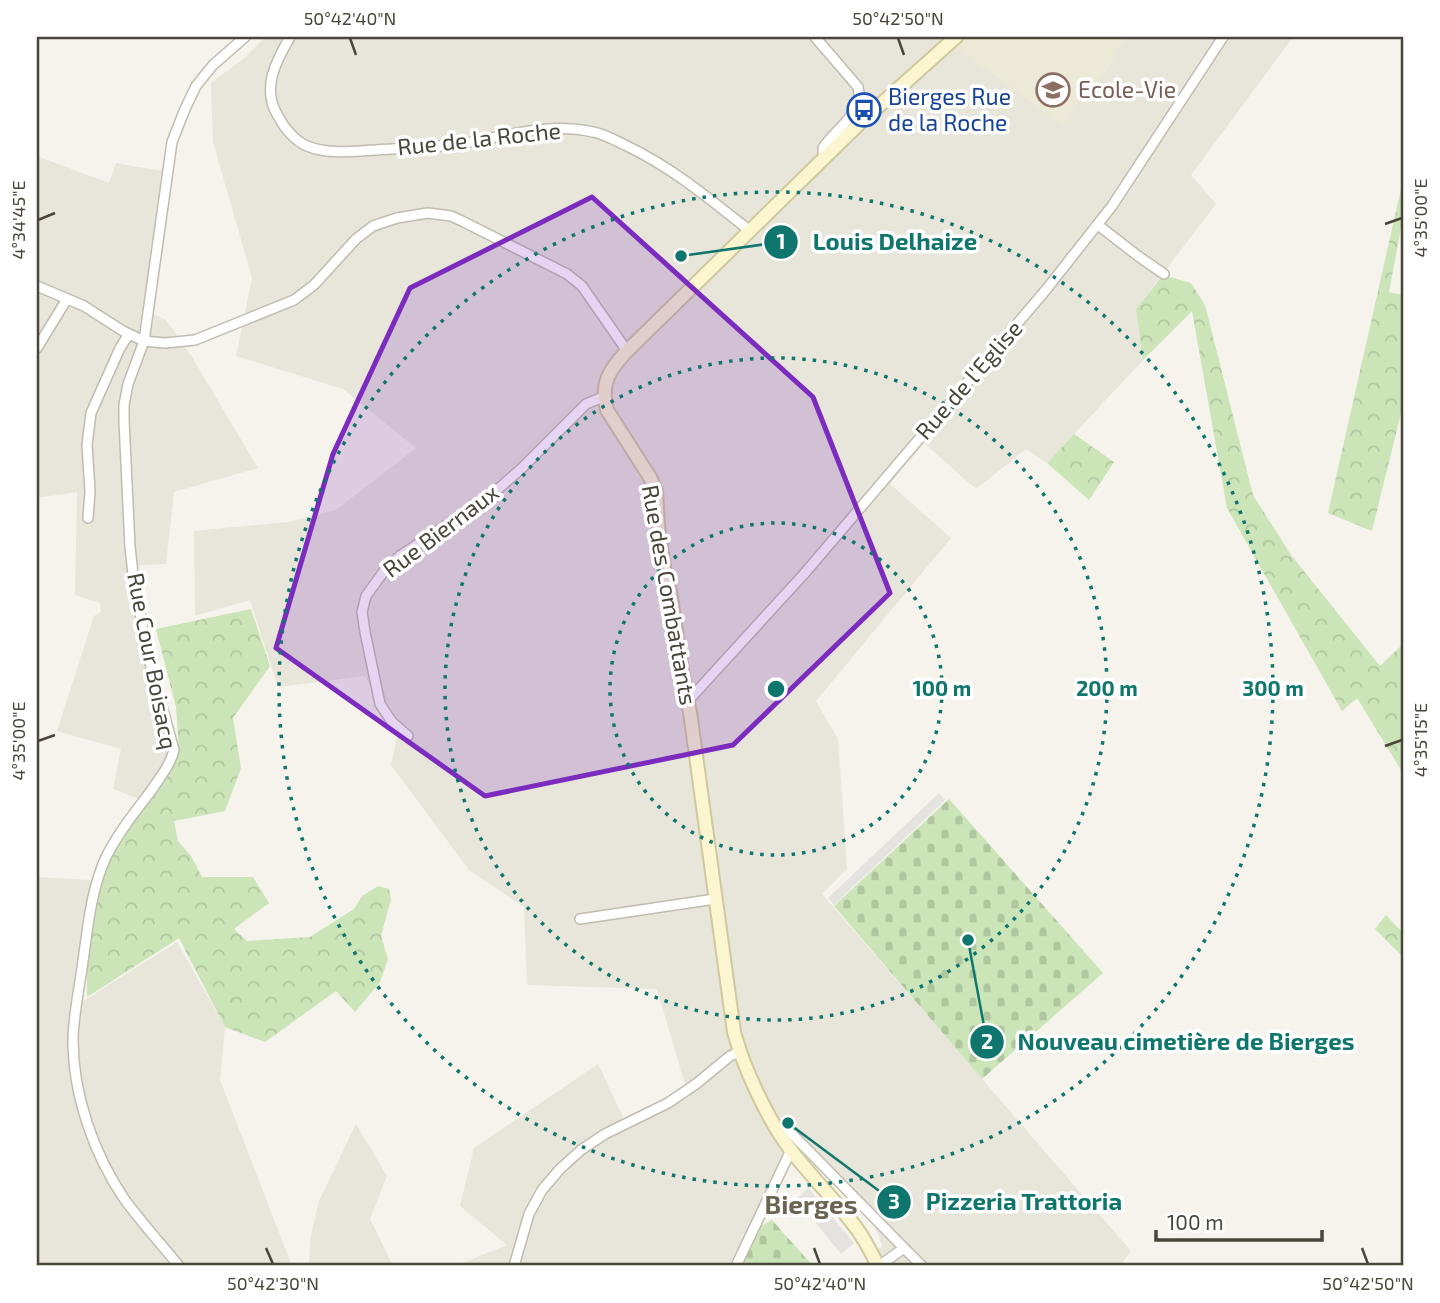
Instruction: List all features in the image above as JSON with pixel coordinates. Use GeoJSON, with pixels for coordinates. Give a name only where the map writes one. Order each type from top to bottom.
{"type":"FeatureCollection","features":[{"type":"Feature","properties":{"kind":"street","name":"Rue Cour Boisacq"},"geometry":{"type":"LineString","coordinates":[[179,1266],[124,1199],[108,1172],[80,1098],[73,1038],[97,879],[122,830],[171,763],[174,750],[147,652],[133,574],[124,405],[131,375],[144,341],[172,142],[196,86],[213,65],[245,37]]}},
{"type":"Feature","properties":{"kind":"street","name":"Rue de la Roche"},"geometry":{"type":"LineString","coordinates":[[290,37],[271,77],[270,95],[282,124],[306,146],[336,152],[451,145],[543,128],[572,128],[596,132],[652,158],[695,187],[750,231]]}},
{"type":"Feature","properties":{"kind":"street"},"geometry":{"type":"LineString","coordinates":[[815,37],[858,87],[860,95],[854,111],[823,148],[826,157]]}},
{"type":"Feature","properties":{"kind":"street"},"geometry":{"type":"LineString","coordinates":[[603,397],[612,368],[626,351],[861,122],[956,37]]}},
{"type":"Feature","properties":{"kind":"street","name":"Rue de l'Eglise"},"geometry":{"type":"LineString","coordinates":[[687,702],[804,574],[1045,291],[1098,225],[1223,37]]}},
{"type":"Feature","properties":{"kind":"street"},"geometry":{"type":"LineString","coordinates":[[37,286],[91,310],[144,341],[165,343],[195,340],[294,300],[314,285],[356,239],[373,226],[397,218],[428,213],[462,220],[567,274],[582,286],[626,351]]}},
{"type":"Feature","properties":{"kind":"street"},"geometry":{"type":"LineString","coordinates":[[1098,225],[1164,274]]}},
{"type":"Feature","properties":{"kind":"street"},"geometry":{"type":"LineString","coordinates":[[37,348],[67,299]]}},
{"type":"Feature","properties":{"kind":"street"},"geometry":{"type":"LineString","coordinates":[[88,518],[91,413],[120,348],[130,334]]}},
{"type":"Feature","properties":{"kind":"street","name":"Rue des Combattants"},"geometry":{"type":"LineString","coordinates":[[603,397],[607,410],[656,491],[659,538],[690,712],[739,1052],[779,1134],[851,1220],[879,1266]]}},
{"type":"Feature","properties":{"kind":"street","name":"Rue Biernaux"},"geometry":{"type":"LineString","coordinates":[[408,736],[391,722],[380,704],[362,612],[366,596],[394,561],[497,490],[586,404],[603,397]]}},
{"type":"Feature","properties":{"kind":"street"},"geometry":{"type":"LineString","coordinates":[[580,919],[715,899]]}},
{"type":"Feature","properties":{"kind":"street"},"geometry":{"type":"LineString","coordinates":[[514,1266],[529,1214],[542,1190],[560,1169],[581,1150],[605,1134],[668,1103],[739,1052]]}},
{"type":"Feature","properties":{"kind":"street"},"geometry":{"type":"LineString","coordinates":[[779,1134],[792,1134],[922,1266]]}},
{"type":"Feature","properties":{"kind":"street"},"geometry":{"type":"LineString","coordinates":[[736,1266],[791,1150]]}},
{"type":"Feature","properties":{"kind":"street"},"geometry":{"type":"LineString","coordinates":[[879,1266],[904,1248]]}},
{"type":"Feature","properties":{"kind":"highlighted area"},"geometry":{"type":"Polygon","coordinates":[[[592,197],[813,397],[890,593],[733,745],[485,796],[276,648],[333,454],[410,288],[592,197]]]}},
{"type":"Feature","properties":{"kind":"shaded area"},"geometry":{"type":"Polygon","coordinates":[[[265,37],[1293,37],[1191,175],[1216,204],[1136,309],[1143,360],[1047,463],[1026,449],[976,489],[924,443],[890,484],[951,538],[816,701],[838,739],[847,869],[822,894],[1131,1251],[1120,1266],[863,1266],[882,1246],[872,1218],[795,1141],[758,1229],[738,1266],[455,1266],[507,1245],[460,1206],[474,1148],[598,1064],[624,1119],[686,1088],[657,989],[527,985],[524,907],[469,870],[391,765],[397,736],[365,676],[278,687],[250,600],[195,616],[194,531],[288,522],[336,510],[416,448],[343,389],[236,356],[252,278],[213,142],[211,83],[242,60],[265,37]]]}},
{"type":"Feature","properties":{"kind":"shaded area","name":"Ecole-Vie"},"geometry":{"type":"Polygon","coordinates":[[[964,37],[1128,37],[1114,53],[1118,57],[1063,125],[954,46],[964,37]]]}},
{"type":"Feature","properties":{"kind":"shaded area"},"geometry":{"type":"Polygon","coordinates":[[[37,156],[109,183],[116,163],[162,171],[143,309],[166,320],[192,357],[258,468],[174,492],[166,564],[128,566],[139,645],[168,745],[166,761],[139,799],[113,789],[121,749],[57,731],[94,616],[101,612],[100,603],[75,595],[77,492],[37,498],[37,156]]]}},
{"type":"Feature","properties":{"kind":"shaded area"},"geometry":{"type":"Polygon","coordinates":[[[939,793],[945,800],[834,905],[828,898],[939,793]]]}},
{"type":"Feature","properties":{"kind":"shaded area"},"geometry":{"type":"Polygon","coordinates":[[[37,877],[91,880],[72,1008],[177,942],[225,1027],[220,1080],[292,1266],[37,1266],[37,877]]]}},
{"type":"Feature","properties":{"kind":"shaded area"},"geometry":{"type":"Polygon","coordinates":[[[356,1124],[387,1176],[370,1219],[393,1266],[309,1266],[311,1235],[319,1201],[356,1124]]]}},
{"type":"Feature","properties":{"kind":"shaded area"},"geometry":{"type":"Polygon","coordinates":[[[808,1188],[854,1243],[841,1254],[798,1201],[808,1188]]]}},
{"type":"Feature","properties":{"kind":"green space"},"geometry":{"type":"Polygon","coordinates":[[[1403,180],[1403,218],[1389,292],[1403,295],[1403,405],[1372,531],[1328,513],[1403,180]]]}},
{"type":"Feature","properties":{"kind":"green space"},"geometry":{"type":"Polygon","coordinates":[[[1163,275],[1191,283],[1205,305],[1253,495],[1291,555],[1380,666],[1403,644],[1403,773],[1357,698],[1342,711],[1227,508],[1192,311],[1143,360],[1136,309],[1163,275]]]}},
{"type":"Feature","properties":{"kind":"green space"},"geometry":{"type":"Polygon","coordinates":[[[1074,434],[1114,462],[1089,500],[1047,463],[1074,434]]]}},
{"type":"Feature","properties":{"kind":"green space"},"geometry":{"type":"Polygon","coordinates":[[[251,609],[270,666],[233,718],[241,768],[225,811],[174,821],[178,841],[191,856],[202,877],[253,877],[269,903],[234,929],[247,941],[310,937],[354,909],[362,896],[378,886],[389,889],[391,899],[381,936],[388,959],[380,982],[355,1012],[336,991],[265,1042],[225,1027],[179,938],[87,997],[87,934],[96,885],[123,827],[179,748],[176,707],[156,629],[251,609]]]}},
{"type":"Feature","properties":{"kind":"green space"},"geometry":{"type":"Polygon","coordinates":[[[949,799],[1103,973],[982,1079],[834,906],[949,799]]]}},
{"type":"Feature","properties":{"kind":"green space"},"geometry":{"type":"Polygon","coordinates":[[[1386,915],[1403,933],[1403,957],[1375,929],[1386,915]]]}},
{"type":"Feature","properties":{"kind":"green space"},"geometry":{"type":"Polygon","coordinates":[[[772,1220],[813,1266],[741,1266],[761,1226],[772,1220]]]}},
{"type":"Feature","properties":{"kind":"place","name":"Ecole-Vie"},"geometry":{"type":"Point","coordinates":[1053,90]}},
{"type":"Feature","properties":{"kind":"place","name":"Bierges Rue de la Roche"},"geometry":{"type":"Point","coordinates":[864,110]}},
{"type":"Feature","properties":{"kind":"place","name":"Louis Delhaize"},"geometry":{"type":"Point","coordinates":[681,256]}},
{"type":"Feature","properties":{"kind":"place","name":"Nouveau cimetière de Bierges"},"geometry":{"type":"Point","coordinates":[968,940]}},
{"type":"Feature","properties":{"kind":"place","name":"Pizzeria Trattoria"},"geometry":{"type":"Point","coordinates":[788,1123]}},
{"type":"Feature","properties":{"kind":"district","name":"Bierges"},"geometry":{"type":"Point","coordinates":[811,1205]}}]}
